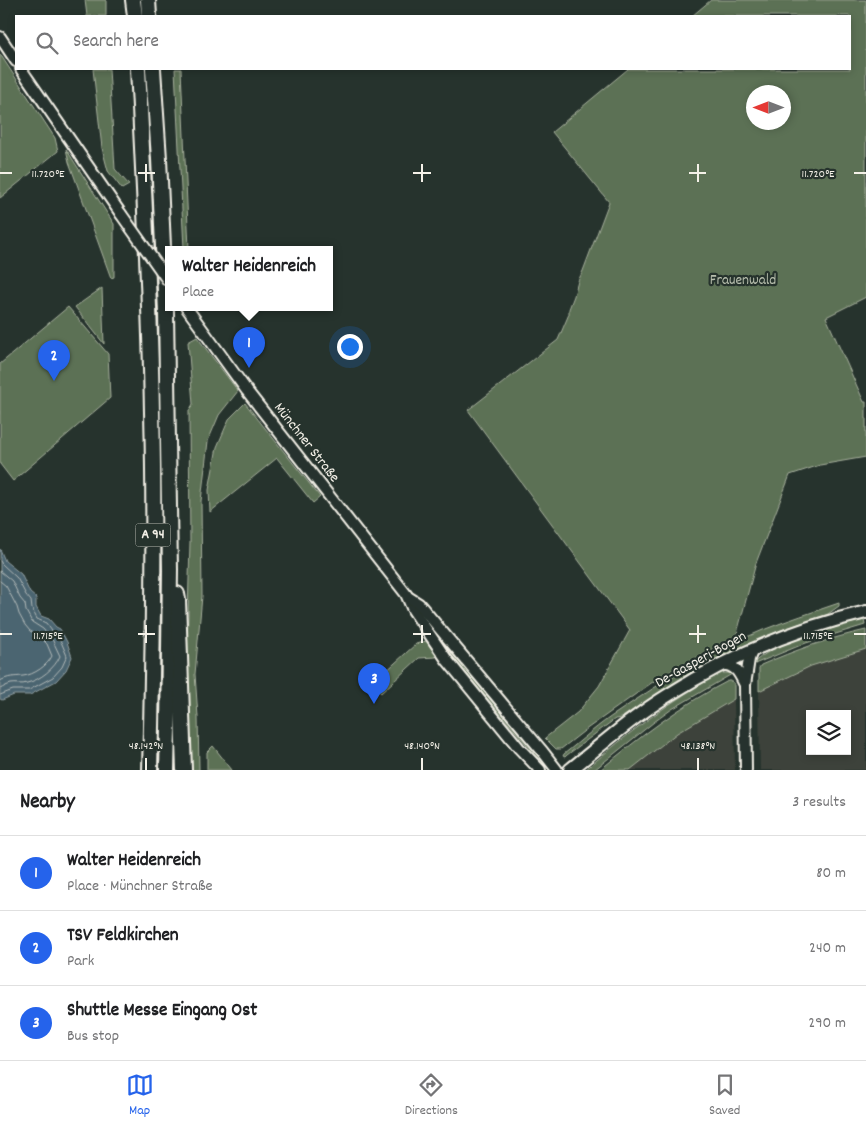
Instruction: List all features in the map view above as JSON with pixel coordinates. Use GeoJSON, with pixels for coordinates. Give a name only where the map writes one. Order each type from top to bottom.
{"type":"FeatureCollection","features":[{"type":"Feature","properties":{"kind":"highway"},"geometry":{"type":"LineString","coordinates":[[134,0],[135,15]]}},
{"type":"Feature","properties":{"kind":"highway"},"geometry":{"type":"LineString","coordinates":[[148,0],[149,15]]}},
{"type":"Feature","properties":{"kind":"highway","name":"A 94"},"geometry":{"type":"LineString","coordinates":[[138,70],[150,300],[152,414],[150,770]]}},
{"type":"Feature","properties":{"kind":"highway","name":"A 94"},"geometry":{"type":"LineString","coordinates":[[153,70],[165,290]]}},
{"type":"Feature","properties":{"kind":"highway","name":"A 94"},"geometry":{"type":"LineString","coordinates":[[166,311],[170,570],[167,770]]}},
{"type":"Feature","properties":{"kind":"highway"},"geometry":{"type":"LineString","coordinates":[[170,570],[178,600],[184,770]]}},
{"type":"Feature","properties":{"kind":"main road","name":"De-Gasperi-Bogen"},"geometry":{"type":"LineString","coordinates":[[570,770],[648,708],[703,674],[753,650],[797,632],[824,622],[866,612]]}},
{"type":"Feature","properties":{"kind":"street"},"geometry":{"type":"LineString","coordinates":[[0,37],[15,60]]}},
{"type":"Feature","properties":{"kind":"street"},"geometry":{"type":"LineString","coordinates":[[22,70],[165,276]]}},
{"type":"Feature","properties":{"kind":"street","name":"Münchner Straße"},"geometry":{"type":"LineString","coordinates":[[189,311],[258,405],[406,594],[419,605],[544,752],[557,770]]}},
{"type":"Feature","properties":{"kind":"street","name":"Münchner Straße"},"geometry":{"type":"LineString","coordinates":[[406,594],[413,610],[447,660],[519,748],[540,770]]}},
{"type":"Feature","properties":{"kind":"street"},"geometry":{"type":"LineString","coordinates":[[746,770],[745,685],[749,659],[753,650]]}},
{"type":"Feature","properties":{"kind":"street"},"geometry":{"type":"LineString","coordinates":[[722,664],[730,665],[735,669],[745,685]]}},
{"type":"Feature","properties":{"kind":"shaded area"},"geometry":{"type":"Polygon","coordinates":[[[866,649],[866,770],[760,770],[759,691],[811,666],[866,649]]]}},
{"type":"Feature","properties":{"kind":"shaded area"},"geometry":{"type":"Polygon","coordinates":[[[734,699],[735,770],[630,770],[677,733],[734,699]]]}},
{"type":"Feature","properties":{"kind":"green space"},"geometry":{"type":"Polygon","coordinates":[[[85,0],[106,0],[106,15],[87,15],[85,0]]]}},
{"type":"Feature","properties":{"kind":"green space","name":"Frauenwald"},"geometry":{"type":"Polygon","coordinates":[[[711,0],[866,0],[866,297],[826,317],[864,402],[866,402],[866,457],[820,465],[790,475],[756,563],[736,637],[657,679],[561,749],[556,749],[545,738],[578,712],[599,686],[630,630],[468,410],[558,340],[569,314],[578,281],[609,202],[552,132],[627,70],[851,70],[851,15],[693,15],[711,0]]]}},
{"type":"Feature","properties":{"kind":"green space"},"geometry":{"type":"Polygon","coordinates":[[[0,54],[55,138],[58,151],[0,198],[0,54]]]}},
{"type":"Feature","properties":{"kind":"green space"},"geometry":{"type":"Polygon","coordinates":[[[93,70],[109,70],[115,169],[129,185],[122,189],[108,171],[102,148],[93,70]]]}},
{"type":"Feature","properties":{"kind":"green space"},"geometry":{"type":"Polygon","coordinates":[[[175,70],[181,70],[189,246],[184,246],[175,70]]]}},
{"type":"Feature","properties":{"kind":"green space"},"geometry":{"type":"Polygon","coordinates":[[[66,149],[114,224],[114,277],[111,278],[66,149]]]}},
{"type":"Feature","properties":{"kind":"green space"},"geometry":{"type":"Polygon","coordinates":[[[102,288],[104,344],[75,307],[102,288]]]}},
{"type":"Feature","properties":{"kind":"green space"},"geometry":{"type":"Polygon","coordinates":[[[68,307],[108,354],[110,398],[13,481],[0,464],[0,364],[68,307]]]}},
{"type":"Feature","properties":{"kind":"green space"},"geometry":{"type":"Polygon","coordinates":[[[197,337],[238,391],[219,415],[208,441],[201,501],[202,596],[195,674],[199,770],[192,770],[187,651],[190,542],[189,411],[193,404],[188,342],[197,337]]]}},
{"type":"Feature","properties":{"kind":"green space"},"geometry":{"type":"Polygon","coordinates":[[[245,403],[320,497],[313,503],[277,458],[210,512],[209,490],[217,447],[229,419],[245,403]]]}},
{"type":"Feature","properties":{"kind":"green space"},"geometry":{"type":"Polygon","coordinates":[[[839,603],[839,606],[828,614],[781,630],[724,655],[678,680],[621,718],[615,719],[565,757],[563,756],[611,717],[707,657],[763,630],[839,603]]]}},
{"type":"Feature","properties":{"kind":"green space"},"geometry":{"type":"Polygon","coordinates":[[[864,620],[865,625],[806,643],[752,665],[761,657],[788,643],[864,620]]]}},
{"type":"Feature","properties":{"kind":"green space"},"geometry":{"type":"Polygon","coordinates":[[[866,630],[866,649],[811,666],[759,691],[759,668],[761,665],[813,645],[866,630]]]}},
{"type":"Feature","properties":{"kind":"green space"},"geometry":{"type":"Polygon","coordinates":[[[441,640],[545,761],[543,764],[439,642],[441,640]]]}},
{"type":"Feature","properties":{"kind":"green space"},"geometry":{"type":"Polygon","coordinates":[[[426,641],[430,642],[436,657],[419,658],[381,693],[372,686],[416,644],[426,641]]]}},
{"type":"Feature","properties":{"kind":"green space"},"geometry":{"type":"Polygon","coordinates":[[[722,673],[732,674],[672,709],[594,770],[585,770],[668,705],[722,673]]]}},
{"type":"Feature","properties":{"kind":"green space"},"geometry":{"type":"Polygon","coordinates":[[[728,681],[734,683],[734,699],[677,733],[630,770],[600,770],[662,722],[694,700],[728,681]]]}},
{"type":"Feature","properties":{"kind":"green space"},"geometry":{"type":"Polygon","coordinates":[[[213,746],[232,770],[207,770],[207,752],[213,746]]]}},
{"type":"Feature","properties":{"kind":"water"},"geometry":{"type":"Polygon","coordinates":[[[0,549],[5,561],[21,574],[30,593],[36,598],[36,607],[41,616],[49,619],[60,629],[72,657],[66,670],[56,681],[30,695],[14,695],[2,700],[0,699],[0,549]]]}},
{"type":"Feature","properties":{"kind":"place","name":"Walter Heidenreich"},"geometry":{"type":"Point","coordinates":[249,368]}},
{"type":"Feature","properties":{"kind":"place","name":"TSV Feldkirchen"},"geometry":{"type":"Point","coordinates":[54,381]}},
{"type":"Feature","properties":{"kind":"place","name":"Shuttle Messe Eingang Ost"},"geometry":{"type":"Point","coordinates":[374,704]}}]}
